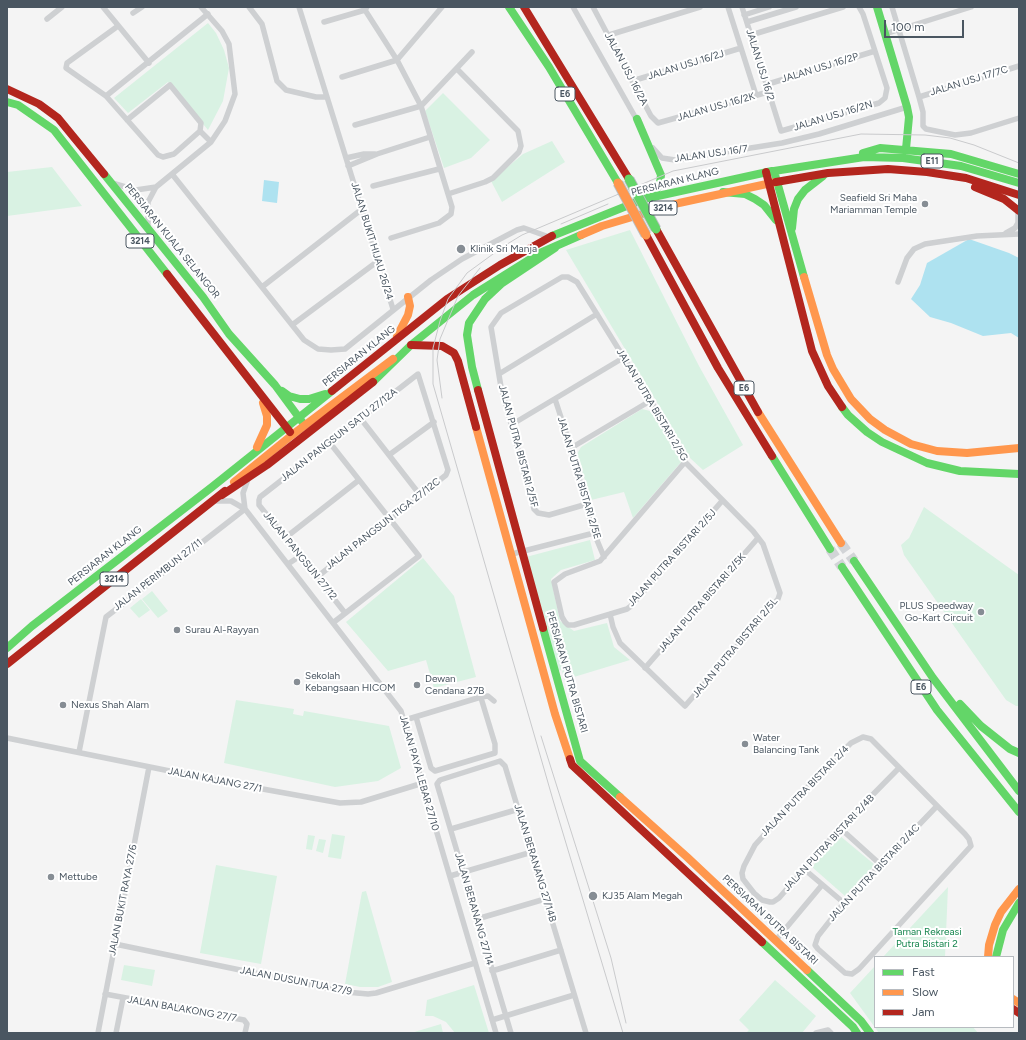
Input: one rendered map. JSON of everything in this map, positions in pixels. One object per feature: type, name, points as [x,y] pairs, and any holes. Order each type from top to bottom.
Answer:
[{"type":"main road","name":"E6","points":[[509,7],[549,67],[618,183],[718,368],[830,549]]},
{"type":"main road","name":"E6","points":[[524,7],[629,179],[717,341],[758,412],[841,542]]},
{"type":"main road","points":[[877,7],[907,107],[909,117],[906,149]]},
{"type":"main road","name":"PERSIARAN KUALA SELANGOR","points":[[7,89],[39,104],[58,118],[203,297],[229,334],[275,385],[302,422]]},
{"type":"main road","name":"3214","points":[[7,102],[18,105],[54,130],[260,396],[289,431]]},
{"type":"main road","points":[[636,120],[661,175],[660,183],[656,190],[644,198]]},
{"type":"main road","points":[[842,159],[880,148],[906,149],[966,158],[1019,174]]},
{"type":"main road","name":"E11","points":[[770,171],[842,159],[880,157],[928,160],[980,170],[1019,183]]},
{"type":"main road","name":"E11","points":[[772,182],[828,174],[884,169],[927,172],[966,178],[1019,195]]},
{"type":"main road","points":[[770,171],[781,233],[807,334],[817,365],[828,386],[848,415],[867,432],[882,442],[896,450],[927,463],[960,471],[1019,474]]},
{"type":"main road","name":"PERSIARAN KLANG","points":[[7,648],[32,626],[173,518],[254,452],[302,422],[337,389],[396,340],[447,300],[473,282],[549,238],[644,198],[770,171]]},
{"type":"main road","points":[[927,172],[997,195],[1018,210]]},
{"type":"main road","points":[[793,238],[792,220],[798,199],[813,182],[828,174]]},
{"type":"main road","points":[[772,182],[793,238],[832,369],[851,399],[870,419],[897,437],[911,444],[937,451],[967,453],[1019,448]]},
{"type":"main road","name":"PERSIARAN KLANG","points":[[218,498],[248,479],[362,392],[388,369],[407,348],[497,278],[524,262],[560,244],[602,226],[679,203],[772,182]]},
{"type":"main road","points":[[723,192],[740,193],[755,199],[772,213],[781,233]]},
{"type":"main road","name":"PERSIARAN PUTRA BISTARI","points":[[560,244],[544,257],[501,284],[485,299],[469,323],[467,335],[472,367],[521,551],[580,761],[687,857],[776,940],[861,1021],[870,1033]]},
{"type":"main road","points":[[396,340],[408,315],[410,306],[408,297]]},
{"type":"main road","points":[[302,422],[407,348],[442,346],[454,353],[458,361],[512,554],[555,714],[572,765],[853,1027],[857,1033]]},
{"type":"main road","points":[[275,385],[289,396],[300,399],[320,397],[337,389]]},
{"type":"main road","points":[[254,452],[267,425],[268,416],[260,396]]},
{"type":"main road","name":"PERSIARAN KLANG","points":[[7,664],[218,498],[289,431]]},
{"type":"main road","name":"E6","points":[[854,561],[933,678],[1019,791]]},
{"type":"main road","name":"E6","points":[[842,567],[937,710],[1019,812]]},
{"type":"main road","points":[[933,678],[947,688],[981,726],[1010,749],[1019,753]]},
{"type":"main road","points":[[988,956],[992,934],[998,919],[1019,889]]},
{"type":"main road","points":[[996,956],[1003,930],[1019,903]]},
{"type":"street","points":[[47,19],[62,7]]},
{"type":"street","points":[[104,7],[149,63]]},
{"type":"street","points":[[134,13],[142,7]]},
{"type":"street","points":[[148,228],[148,202],[156,188],[211,142],[225,121],[235,94],[229,44],[222,31],[201,7]]},
{"type":"street","points":[[249,7],[262,24],[277,81],[286,90],[316,97],[327,97]]},
{"type":"street","name":"JALAN BUKIT HIJAU 26/24","points":[[172,174],[304,340],[318,348],[331,350],[345,349],[393,309],[299,7]]},
{"type":"street","points":[[342,76],[397,60],[442,7]]},
{"type":"street","name":"JALAN USJ 16/7","points":[[574,7],[636,120],[656,153],[662,158],[675,160],[782,143],[819,134],[907,107]]},
{"type":"street","name":"JALAN USJ 16/2A","points":[[593,7],[652,116],[658,123],[665,122]]},
{"type":"street","points":[[608,35],[700,7]]},
{"type":"street","name":"JALAN USJ 16/2","points":[[728,7],[756,96]]},
{"type":"street","name":"JALAN USJ 16/2","points":[[742,7],[777,123]]},
{"type":"street","points":[[744,15],[769,7]]},
{"type":"street","points":[[747,22],[796,7]]},
{"type":"street","points":[[751,35],[843,7]]},
{"type":"street","points":[[859,7],[875,51]]},
{"type":"street","points":[[892,7],[919,96],[923,112],[923,126],[926,129],[955,135],[971,133],[1019,118]]},
{"type":"street","points":[[885,34],[971,7]]},
{"type":"street","points":[[324,22],[366,8],[397,60],[421,106],[439,169],[452,207],[451,214],[447,219],[439,223],[391,238]]},
{"type":"street","points":[[106,96],[149,63],[208,14]]},
{"type":"street","points":[[118,26],[65,66],[69,71],[106,96],[127,120],[158,154],[163,157],[174,154],[200,131],[201,123],[170,85],[127,120]]},
{"type":"street","name":"JALAN USJ 16/2J","points":[[632,81],[741,48]]},
{"type":"street","name":"JALAN USJ 16/2P","points":[[766,84],[875,51]]},
{"type":"street","name":"JALAN USJ 16/2N","points":[[777,123],[781,131],[790,130],[879,102],[885,98],[887,91],[875,51]]},
{"type":"street","points":[[355,125],[421,106],[472,52]]},
{"type":"street","name":"JALAN USJ 17/7C","points":[[919,96],[1019,66]]},
{"type":"street","points":[[448,194],[493,178],[519,152],[521,146],[518,132],[457,69]]},
{"type":"street","name":"JALAN USJ 16/2K","points":[[665,122],[768,92]]},
{"type":"street","points":[[200,131],[211,142]]},
{"type":"street","points":[[348,166],[377,154],[430,137]]},
{"type":"street","points":[[346,158],[364,154],[377,154]]},
{"type":"street","points":[[373,186],[439,169]]},
{"type":"street","points":[[110,182],[136,190],[156,188]]},
{"type":"street","points":[[262,287],[362,209]]},
{"type":"street","points":[[1004,234],[1015,228],[1018,223],[1018,210]]},
{"type":"street","points":[[393,309],[462,259],[517,230],[524,228],[549,238]]},
{"type":"street","points":[[898,282],[907,258],[914,249],[924,244],[977,236],[1019,234]]},
{"type":"street","points":[[292,325],[378,261]]},
{"type":"street","name":"JALAN PUTRA BISTARI 2/5G","points":[[499,374],[491,327],[493,322],[501,314],[562,277],[573,279],[598,314],[623,358],[670,432],[685,462],[763,544],[779,588]]},
{"type":"street","points":[[499,374],[598,314]]},
{"type":"street","points":[[511,425],[623,358]]},
{"type":"street","name":"JALAN PANGSUN SATU 27/12A","points":[[260,497],[418,374],[434,422]]},
{"type":"street","name":"JALAN PUTRA BISTARI 2/5F","points":[[499,374],[534,509],[538,513],[549,514],[588,504]]},
{"type":"street","name":"JALAN PUTRA BISTARI 2/5E","points":[[555,399],[588,504],[594,533],[604,557]]},
{"type":"street","points":[[571,448],[650,401]]},
{"type":"street","points":[[361,419],[420,494]]},
{"type":"street","points":[[389,455],[434,422]]},
{"type":"street","name":"JALAN PANGSUN TIGA 27/12C","points":[[317,577],[420,494],[446,475],[448,470],[434,422]]},
{"type":"street","points":[[330,443],[419,556],[334,622]]},
{"type":"street","points":[[604,557],[685,462]]},
{"type":"street","points":[[245,509],[243,493],[248,479]]},
{"type":"street","points":[[285,538],[359,480]]},
{"type":"street","name":"JALAN PANGSUN 27/12","points":[[260,497],[259,505],[345,613]]},
{"type":"street","name":"JALAN PAYA LEBAR 27/10","points":[[218,498],[232,501],[245,509],[334,622],[401,711],[405,720],[496,1033]]},
{"type":"street","name":"JALAN PUTRA BISTARI 2/5J","points":[[604,557],[595,564],[561,576],[554,582],[562,618],[568,625],[574,625],[631,606],[722,501]]},
{"type":"street","name":"JALAN PERIMBUN 27/11","points":[[79,752],[106,617],[245,509]]},
{"type":"street","points":[[512,554],[594,533]]},
{"type":"street","name":"JALAN PUTRA BISTARI 2/5K","points":[[645,668],[758,538]]},
{"type":"street","points":[[288,564],[300,556]]},
{"type":"street","name":"JALAN PUTRA BISTARI 2/5L","points":[[645,668],[686,706],[778,599],[780,593],[779,588]]},
{"type":"street","points":[[610,614],[613,627],[620,643],[645,668]]},
{"type":"street","points":[[416,717],[431,768],[435,771],[495,753],[495,744],[478,688]]},
{"type":"street","points":[[405,720],[481,697],[488,696],[494,701]]},
{"type":"street","name":"JALAN PUTRA BISTARI 2/4","points":[[754,893],[743,879],[742,872],[755,845],[799,796],[855,740],[863,737],[871,739],[899,768]]},
{"type":"street","name":"JALAN KAJANG 27/1","points":[[7,738],[149,767],[340,803],[360,802],[423,784]]},
{"type":"street","name":"JALAN BERANANG 27/14B","points":[[437,784],[440,780],[500,761],[505,766],[586,1033]]},
{"type":"street","name":"JALAN BUKIT RAYA 27/6","points":[[98,1033],[149,767]]},
{"type":"street","points":[[899,768],[937,806]]},
{"type":"street","name":"JALAN PUTRA BISTARI 2/4B","points":[[754,893],[762,900],[773,902],[779,898],[840,828],[899,768]]},
{"type":"street","name":"JALAN BERANANG 27/14","points":[[437,784],[511,1033]]},
{"type":"street","name":"JALAN PUTRA BISTARI 2/4C","points":[[937,806],[969,839],[971,846],[860,969],[848,974],[818,950],[816,941],[844,903],[880,865],[937,806]]},
{"type":"street","points":[[451,829],[519,809]]},
{"type":"street","points":[[840,828],[880,865]]},
{"type":"street","points":[[450,876],[532,852]]},
{"type":"street","points":[[804,869],[844,903]]},
{"type":"street","points":[[776,940],[822,885]]},
{"type":"street","points":[[477,920],[545,899]]},
{"type":"street","name":"JALAN DUSUN TUA 27/9","points":[[115,944],[346,992],[368,994],[376,993],[475,963]]},
{"type":"street","points":[[492,971],[561,950]]},
{"type":"street","name":"JALAN BALAKONG 27/7","points":[[105,994],[244,1020],[247,1024],[245,1033]]},
{"type":"street","points":[[492,1020],[574,995]]},
{"type":"street","points":[[116,1033],[123,998]]},
{"type":"street","points":[[816,1033],[828,1030],[831,1033]]},
{"type":"green space","points":[[208,23],[216,33],[224,50],[229,68],[223,101],[208,130],[168,82],[128,113],[114,98]]},
{"type":"green space","points":[[443,93],[490,140],[471,158],[444,168],[425,111]]},
{"type":"green space","points":[[552,141],[565,162],[502,202],[491,181],[523,154]]},
{"type":"green space","points":[[52,167],[82,206],[7,216],[7,172]]},
{"type":"green space","points":[[630,230],[699,366],[743,445],[703,470],[690,458],[566,250]]},
{"type":"green space","points":[[642,409],[650,411],[667,434],[682,461],[633,518],[624,492],[591,500],[577,454],[581,447]]},
{"type":"green space","name":"PLUS Speedway Go-Kart Circuit","points":[[924,507],[1019,575],[1019,706],[1016,706],[1006,700],[904,555],[901,545],[909,538]]},
{"type":"green space","points":[[590,540],[595,560],[561,570],[551,579],[560,621],[574,631],[607,623],[614,647],[630,660],[564,680],[562,670],[558,671],[526,557]]},
{"type":"green space","points":[[423,558],[454,596],[476,677],[434,688],[426,660],[388,671],[346,622]]},
{"type":"green space","points":[[152,591],[168,611],[158,618],[142,599]]},
{"type":"green space","points":[[141,599],[150,610],[139,618],[130,608]]},
{"type":"green space","points":[[236,700],[294,709],[293,714],[303,716],[304,711],[389,726],[401,768],[378,781],[335,787],[224,763]]},
{"type":"green space","points":[[332,834],[345,836],[341,859],[328,857]]},
{"type":"green space","points":[[308,835],[315,836],[312,850],[306,849]]},
{"type":"green space","points":[[839,835],[875,865],[845,896],[812,867]]},
{"type":"green space","points":[[319,839],[326,840],[323,853],[316,851]]},
{"type":"green space","points":[[216,865],[277,876],[261,964],[200,953]]},
{"type":"green space","name":"Taman Rekreasi Putra Bistari 2","points":[[948,887],[945,956],[884,956]]},
{"type":"green space","points":[[366,891],[392,982],[378,987],[360,987],[345,984],[362,892]]},
{"type":"green space","points":[[124,965],[155,970],[152,986],[121,980]]},
{"type":"green space","name":"Taman Rekreasi Putra Bistari 2","points":[[874,967],[874,1026],[850,993]]},
{"type":"green space","points":[[775,980],[816,1016],[802,1033],[746,1033],[749,1030],[739,1020]]},
{"type":"green space","points":[[474,985],[489,1033],[455,1033],[446,1022],[433,1016],[425,1016],[427,1000]]},
{"type":"green space","points":[[441,1024],[443,1033],[411,1033]]},
{"type":"green space","name":"Taman Rekreasi Putra Bistari 2","points":[[875,1028],[974,1028],[978,1033],[879,1033]]},
{"type":"water","points":[[264,180],[279,182],[277,203],[262,201]]},
{"type":"water","points":[[969,239],[1019,258],[1019,338],[1011,333],[983,336],[951,323],[930,317],[911,299],[920,285],[927,263]]},
{"type":"tunnel","points":[[841,543],[854,561]]},
{"type":"tunnel","points":[[830,549],[842,567]]},
{"type":"tram line","points":[[623,1033],[553,800],[433,384],[433,348],[440,321],[448,299],[467,273],[522,235],[673,171],[861,134],[925,135],[950,138],[974,145],[1019,163]]},
{"type":"tram line","points":[[561,224],[608,204]]},
{"type":"tram line","points":[[442,398],[437,360],[440,339],[458,296],[480,268]]},
{"type":"tram line","points":[[541,736],[611,958],[626,1023]]},
{"type":"traffic: fast","points":[[509,7],[549,67],[618,183]]},
{"type":"traffic: fast","points":[[877,7],[907,107],[909,117],[906,149]]},
{"type":"traffic: fast","points":[[7,102],[18,105],[54,130],[167,274]]},
{"type":"traffic: fast","points":[[637,119],[661,175],[660,183],[656,190],[647,197]]},
{"type":"traffic: fast","points":[[863,153],[880,148],[951,154],[1019,174]]},
{"type":"traffic: fast","points":[[804,277],[774,171],[864,157],[903,158],[961,166],[1019,183]]},
{"type":"traffic: fast","points":[[552,236],[644,199],[772,171]]},
{"type":"traffic: fast","points":[[104,174],[203,297],[229,334],[275,385],[303,423]]},
{"type":"traffic: fast","points":[[792,228],[794,209],[798,199],[805,190],[823,176]]},
{"type":"traffic: fast","points":[[629,179],[656,229]]},
{"type":"traffic: fast","points":[[723,192],[745,194],[755,199],[764,205],[776,220]]},
{"type":"traffic: fast","points":[[373,382],[411,345],[473,295],[540,253],[581,235]]},
{"type":"traffic: fast","points":[[478,390],[472,367],[467,335],[469,323],[485,299],[501,284],[555,248]]},
{"type":"traffic: fast","points":[[282,391],[289,396],[300,399],[309,399],[325,394]]},
{"type":"traffic: fast","points":[[7,648],[32,626],[212,487],[332,391]]},
{"type":"traffic: fast","points":[[842,407],[848,415],[867,432],[882,442],[927,463],[960,471],[1019,474]]},
{"type":"traffic: fast","points":[[772,456],[830,549]]},
{"type":"traffic: fast","points":[[854,561],[933,678],[1019,791]]},
{"type":"traffic: fast","points":[[842,567],[937,710],[1019,812]]},
{"type":"traffic: fast","points":[[543,628],[580,761],[620,797]]},
{"type":"traffic: fast","points":[[960,704],[981,726],[1010,749],[1019,753]]},
{"type":"traffic: fast","points":[[996,956],[1003,930],[1019,903]]},
{"type":"traffic: fast","points":[[762,942],[853,1027],[857,1033]]},
{"type":"traffic: fast","points":[[807,970],[861,1021],[870,1033]]},
{"type":"traffic: slow","points":[[581,235],[602,226],[679,203],[776,182]]},
{"type":"traffic: slow","points":[[618,183],[646,235]]},
{"type":"traffic: slow","points":[[804,277],[827,355],[833,369],[851,399],[870,419],[885,430],[911,444],[937,451],[967,453],[1019,448]]},
{"type":"traffic: slow","points":[[397,336],[408,315],[410,306],[408,297]]},
{"type":"traffic: slow","points":[[234,482],[292,435],[393,359]]},
{"type":"traffic: slow","points":[[257,447],[267,425],[267,416],[263,403]]},
{"type":"traffic: slow","points":[[758,412],[841,543]]},
{"type":"traffic: slow","points":[[476,427],[555,714],[570,759]]},
{"type":"traffic: slow","points":[[620,797],[687,857],[807,970]]},
{"type":"traffic: slow","points":[[988,956],[989,945],[995,925],[1001,912],[1019,889]]},
{"type":"traffic: slow","points":[[1014,1000],[1019,1003]]},
{"type":"traffic: jam","points":[[524,7],[629,179]]},
{"type":"traffic: jam","points":[[7,89],[39,104],[58,118],[104,174]]},
{"type":"traffic: jam","points":[[776,182],[828,173],[888,169],[927,172],[966,178],[1019,195]]},
{"type":"traffic: jam","points":[[766,172],[812,351],[828,386],[842,407]]},
{"type":"traffic: jam","points":[[975,187],[1004,199],[1019,211]]},
{"type":"traffic: jam","points":[[656,229],[758,412]]},
{"type":"traffic: jam","points":[[646,235],[718,368],[772,456]]},
{"type":"traffic: jam","points":[[332,391],[447,299],[500,265],[552,236]]},
{"type":"traffic: jam","points":[[167,274],[290,432]]},
{"type":"traffic: jam","points":[[411,345],[442,346],[454,353],[458,361],[476,427]]},
{"type":"traffic: jam","points":[[222,495],[267,465],[373,382]]},
{"type":"traffic: jam","points":[[478,390],[543,628]]},
{"type":"traffic: jam","points":[[7,664],[225,491]]},
{"type":"traffic: jam","points":[[570,759],[572,765],[762,942]]},
{"type":"traffic: jam","points":[[1014,1010],[1019,1013]]},
{"type":"place","name":"Seafield Sri Maha Mariamman Temple","points":[[925,204]]},
{"type":"place","name":"Klinik Sri Manja","points":[[461,249]]},
{"type":"place","name":"PLUS Speedway Go-Kart Circuit","points":[[981,612]]},
{"type":"place","name":"Surau Al-Rayyan","points":[[177,630]]},
{"type":"place","name":"Sekolah Kebangsaan HICOM","points":[[297,682]]},
{"type":"place","name":"Dewan Cendana 27B","points":[[417,685]]},
{"type":"place","name":"Nexus Shah Alam","points":[[63,705]]},
{"type":"place","name":"Water Balancing Tank","points":[[745,744]]},
{"type":"place","name":"Mettube","points":[[51,877]]},
{"type":"place","name":"KJ35 Alam Megah","points":[[593,896]]}]
